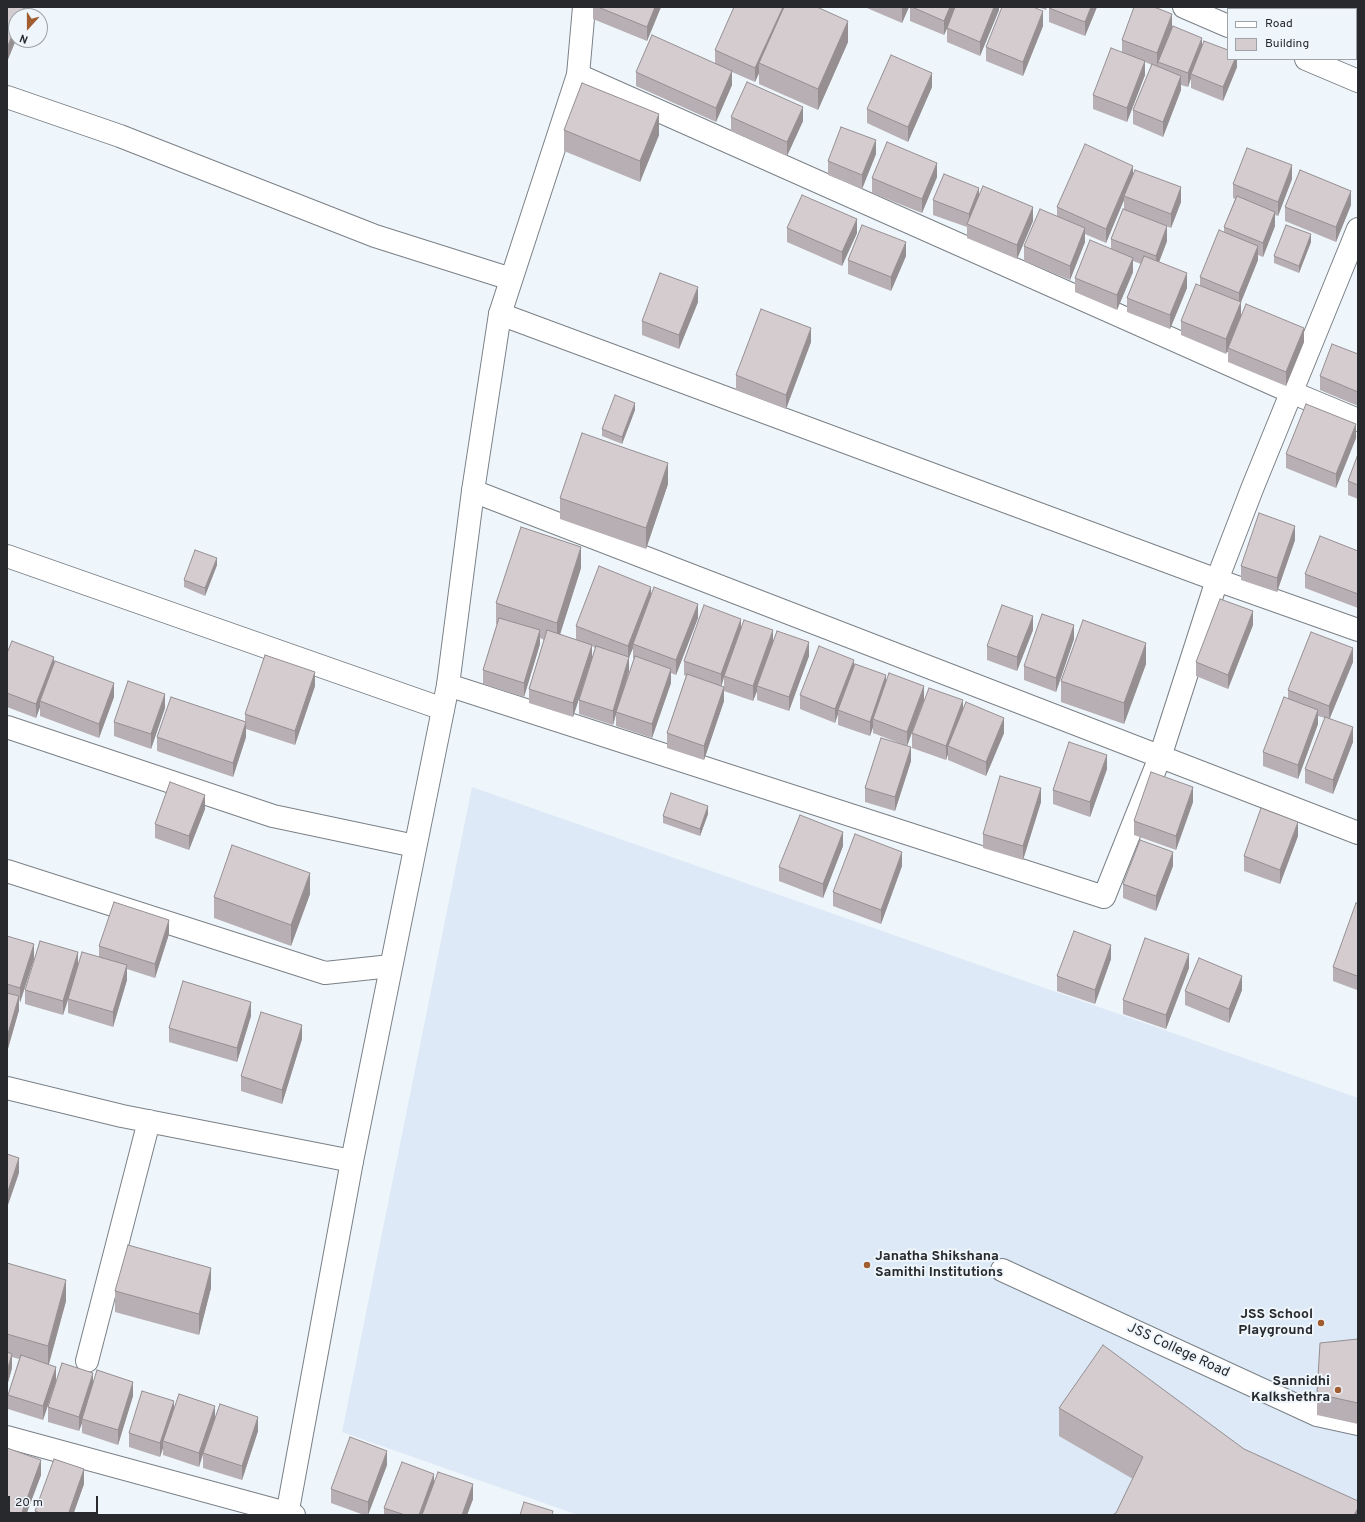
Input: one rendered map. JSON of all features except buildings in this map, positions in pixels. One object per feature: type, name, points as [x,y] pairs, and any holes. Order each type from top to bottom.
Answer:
[{"type":"street","points":[[7,1438],[289,1514],[352,1161],[448,685],[473,491],[500,314],[578,75],[584,7]]},
{"type":"street","points":[[1184,7],[1227,26]]},
{"type":"street","points":[[1308,60],[1358,81]]},
{"type":"street","points":[[578,75],[1291,392],[1358,420]]},
{"type":"street","points":[[7,97],[120,136],[375,236],[511,279]]},
{"type":"street","points":[[448,685],[1104,897],[1160,757],[1217,580],[1291,392],[1358,229]]},
{"type":"street","points":[[500,314],[1217,580],[1358,630]]},
{"type":"street","points":[[473,491],[1358,833]]},
{"type":"street","points":[[7,556],[443,709]]},
{"type":"street","points":[[7,727],[273,816],[415,846]]},
{"type":"street","points":[[7,871],[325,973],[391,966]]},
{"type":"street","points":[[7,1088],[149,1121],[352,1161]]},
{"type":"street","points":[[87,1361],[149,1121]]},
{"type":"street","name":"JSS College Road","points":[[1002,1270],[1317,1415],[1358,1424]]},
{"type":"shaded area","name":"Janatha Shikshana Samithi Institutions","points":[[472,787],[1358,1098],[1358,1515],[578,1515],[342,1432]]},
{"type":"place","name":"Janatha Shikshana Samithi Institutions","points":[[867,1265]]},
{"type":"place","name":"JSS School Playground","points":[[1321,1323]]},
{"type":"place","name":"Sannidhi Kalkshethra","points":[[1338,1390]]}]
